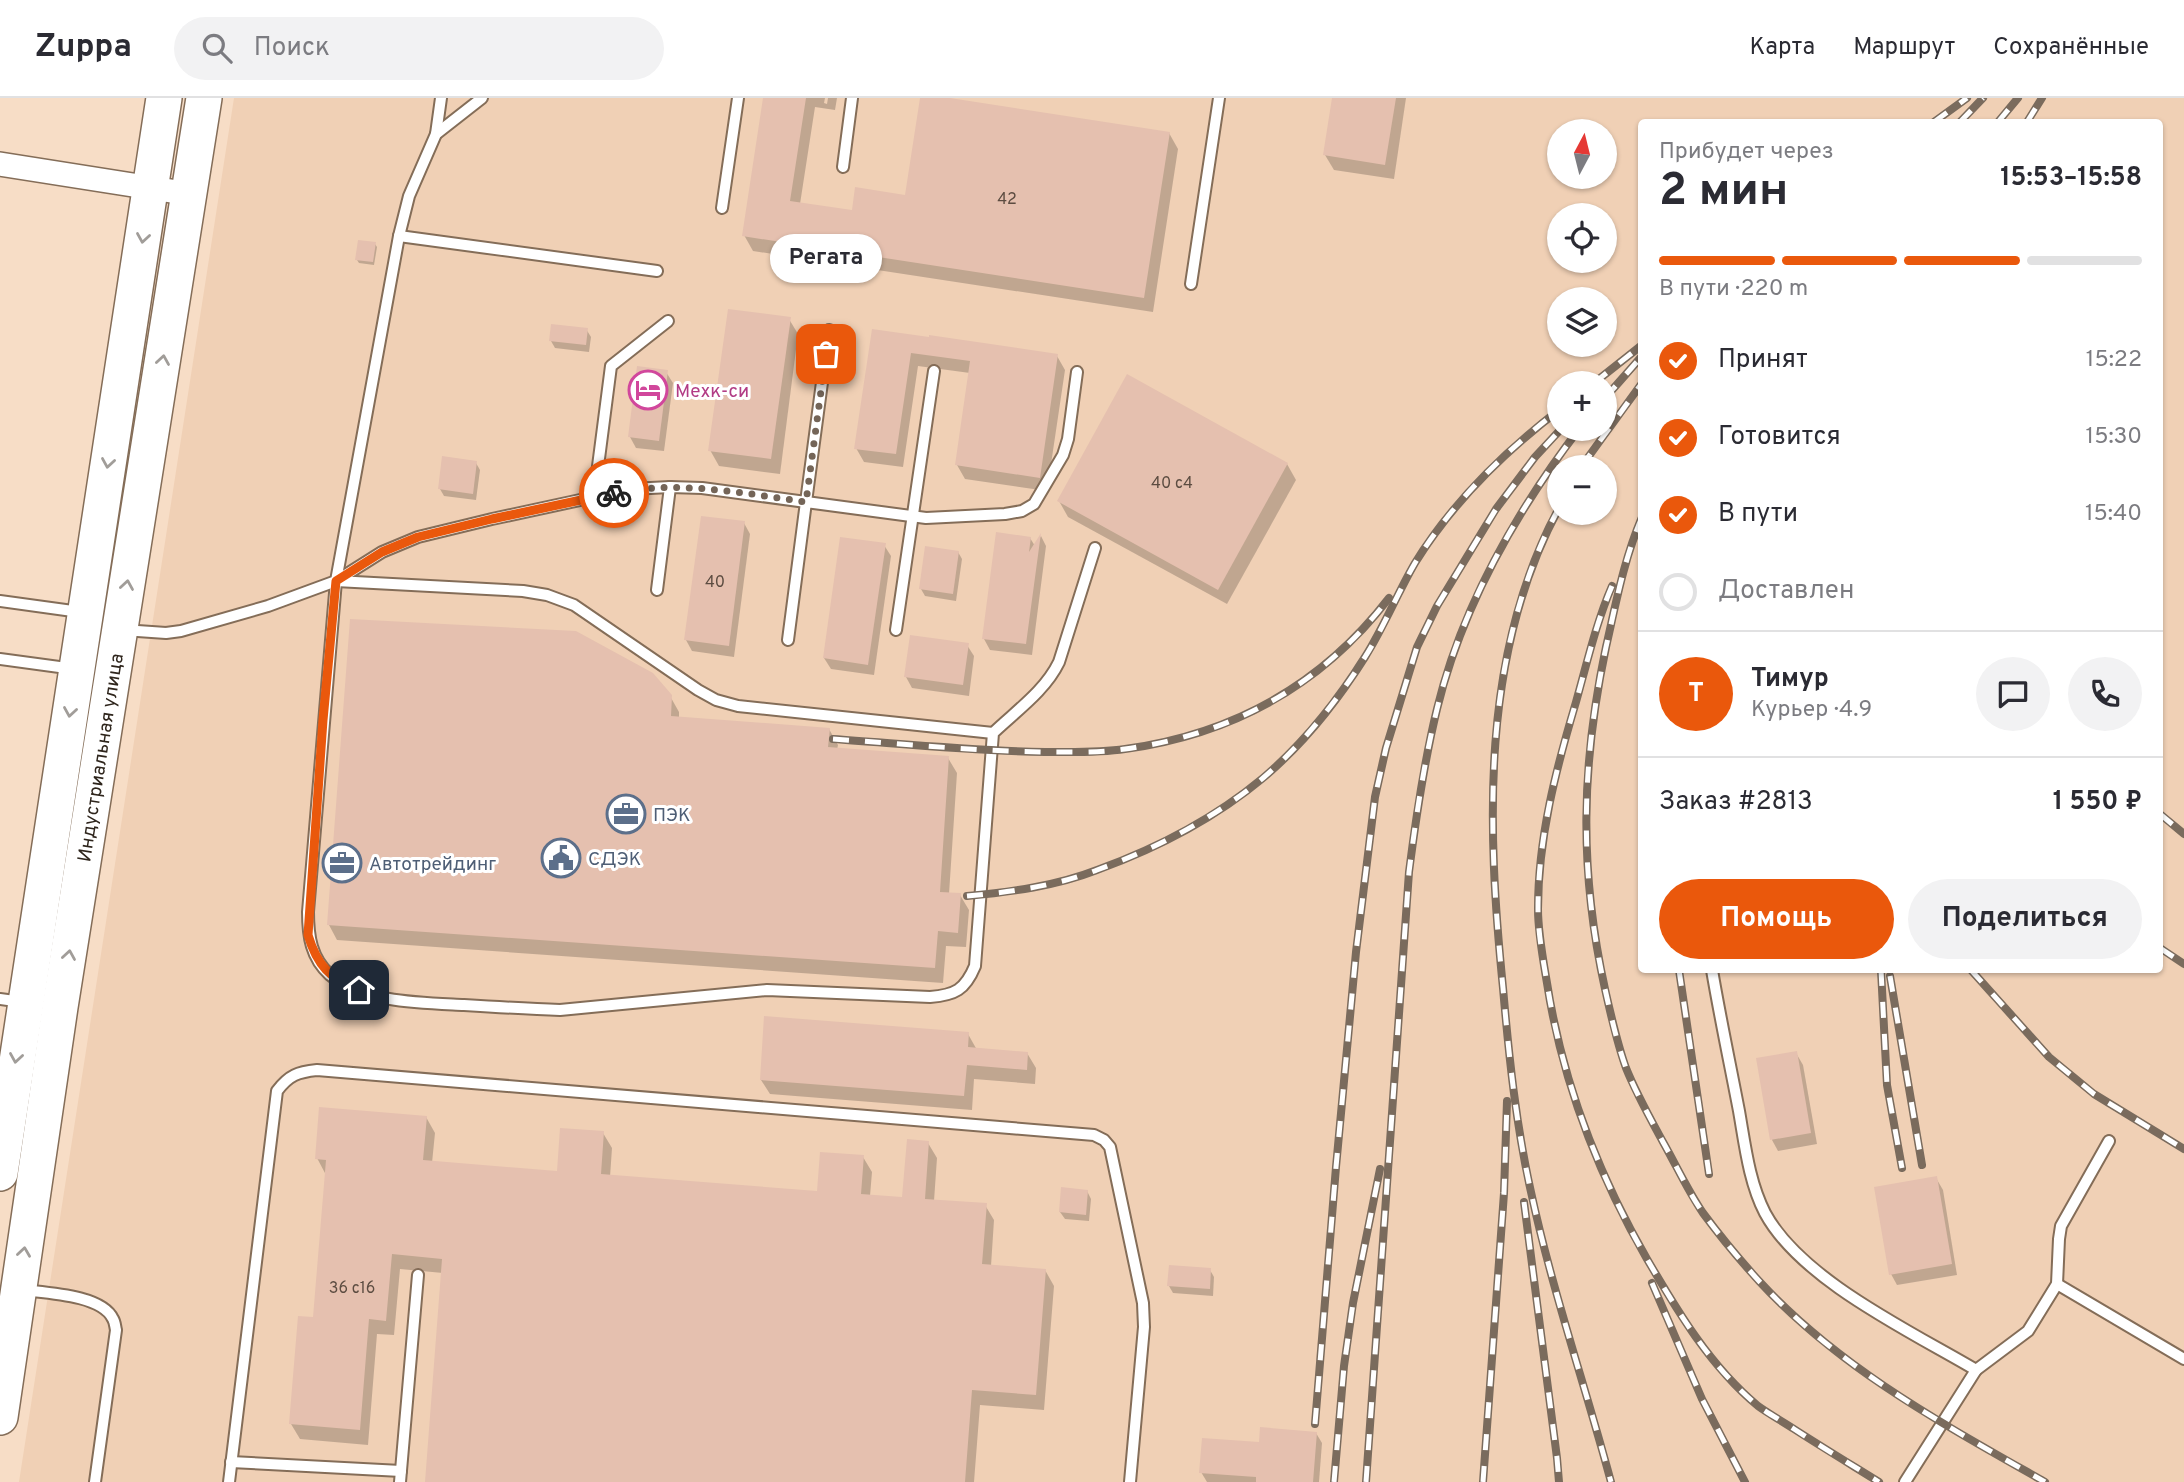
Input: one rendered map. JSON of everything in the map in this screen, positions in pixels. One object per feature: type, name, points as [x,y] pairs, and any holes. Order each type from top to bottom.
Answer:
[{"type":"main road","name":"Индустриальная улица","points":[[0,1417],[19,1289],[34,1004],[76,669],[164,98]]},
{"type":"main road","name":"Индустриальная улица","points":[[0,1173],[34,1004],[120,629],[204,98]]},
{"type":"street","points":[[0,164],[190,194]]},
{"type":"lane","points":[[441,98],[436,134],[409,196],[399,236],[336,581],[308,935],[314,954],[329,974],[346,985],[373,995],[405,1001],[560,1010],[767,990],[930,997],[958,990],[969,979],[975,966],[993,733],[1053,674],[1095,548]]},
{"type":"lane","points":[[436,134],[482,98]]},
{"type":"lane","points":[[722,208],[738,98]]},
{"type":"lane","points":[[842,167],[852,98]]},
{"type":"lane","points":[[1191,284],[1219,98]]},
{"type":"lane","points":[[399,236],[657,271]]},
{"type":"lane","points":[[594,497],[611,366],[668,321]]},
{"type":"lane","points":[[788,640],[829,330]]},
{"type":"lane","points":[[896,630],[934,370]]},
{"type":"lane","points":[[120,629],[166,633],[181,631],[268,606],[336,581],[382,552],[418,537],[631,489],[670,486],[702,488],[926,518],[1021,511],[1034,504],[1063,454],[1068,439],[1077,372]]},
{"type":"lane","points":[[657,590],[670,486]]},
{"type":"lane","points":[[336,581],[523,591],[547,595],[574,605],[716,700],[738,706],[993,733]]},
{"type":"lane","points":[[0,601],[85,613]]},
{"type":"lane","points":[[0,659],[76,669]]},
{"type":"lane","points":[[1713,973],[1751,1175],[1765,1213],[1785,1242],[1820,1275],[1976,1370]]},
{"type":"lane","points":[[229,1482],[277,1091],[296,1072],[317,1070],[1094,1135],[1104,1139],[1110,1147],[1143,1303],[1144,1327],[1130,1482]]},
{"type":"lane","points":[[1905,1482],[1976,1370],[2028,1331],[2057,1284],[2062,1226],[2109,1141]]},
{"type":"lane","points":[[231,1462],[400,1476],[418,1275]]},
{"type":"lane","points":[[2057,1284],[2184,1359]]},
{"type":"lane","points":[[19,1289],[89,1300],[103,1307],[113,1318],[116,1330],[95,1482]]},
{"type":"shaded area","points":[[234,98],[2184,98],[2184,1482],[19,1482]]},
{"type":"building","points":[[763,98],[806,98],[790,201],[852,210],[855,187],[905,195],[920,98],[950,98],[1170,132],[1144,298],[742,236]]},
{"type":"building","points":[[1332,98],[1396,98],[1385,165],[1323,155]]},
{"type":"building","points":[[358,240],[376,242],[373,262],[355,260]]},
{"type":"building","points":[[728,309],[791,317],[771,459],[708,451]]},
{"type":"building","points":[[551,324],[588,328],[586,345],[549,341]]},
{"type":"building","points":[[872,329],[1058,354],[1040,478],[955,465],[970,361],[911,353],[896,454],[854,449]]},
{"type":"building","points":[[637,366],[668,370],[659,441],[628,437]]},
{"type":"building","points":[[1127,374],[1288,463],[1218,590],[1057,501]]},
{"type":"building","points":[[442,456],[477,461],[473,494],[438,489]]},
{"type":"building","points":[[701,516],[745,521],[729,646],[684,640]]},
{"type":"building","points":[[996,532],[1031,537],[1029,552],[1041,533],[1026,644],[982,639]]},
{"type":"building","points":[[840,537],[886,543],[868,665],[823,658]]},
{"type":"building","points":[[925,546],[959,551],[953,594],[919,589]]},
{"type":"building","points":[[350,619],[576,631],[653,673],[672,695],[671,716],[830,728],[828,747],[949,756],[940,892],[961,893],[958,933],[938,931],[935,968],[327,925]]},
{"type":"building","points":[[910,635],[969,643],[963,685],[904,677]]},
{"type":"building","points":[[764,1016],[969,1032],[968,1047],[1028,1052],[1027,1070],[967,1065],[964,1096],[760,1080]]},
{"type":"building","points":[[1797,1051],[1811,1133],[1770,1140],[1756,1058]]},
{"type":"building","points":[[319,1107],[427,1116],[423,1160],[557,1171],[560,1128],[604,1131],[601,1174],[817,1191],[820,1152],[864,1155],[861,1194],[902,1197],[907,1139],[929,1141],[925,1199],[987,1203],[982,1264],[1046,1269],[1036,1395],[972,1390],[965,1482],[425,1482],[442,1259],[392,1254],[386,1321],[369,1319],[360,1430],[289,1424],[298,1316],[313,1317],[326,1160],[315,1159]]},
{"type":"building","points":[[1937,1176],[1952,1264],[1889,1275],[1874,1187]]},
{"type":"building","points":[[1061,1187],[1088,1190],[1086,1215],[1059,1212]]},
{"type":"building","points":[[1169,1265],[1211,1268],[1210,1289],[1167,1286]]},
{"type":"building","points":[[1260,1427],[1317,1432],[1313,1482],[1256,1482],[1256,1477],[1199,1473],[1202,1438],[1259,1442]]},
{"type":"railway","points":[[1938,119],[1967,98]]},
{"type":"railway","points":[[1963,119],[1983,98]]},
{"type":"railway","points":[[2000,119],[2018,98]]},
{"type":"railway","points":[[2029,119],[2042,98]]},
{"type":"railway","points":[[1609,371],[1638,348]]},
{"type":"railway","points":[[1617,384],[1638,361]]},
{"type":"railway","points":[[1590,455],[1638,389]]},
{"type":"railway","points":[[967,896],[1049,884],[1119,862],[1205,819],[1263,778],[1305,737],[1343,689],[1372,646],[1415,563],[1445,520],[1499,461],[1547,420]]},
{"type":"railway","points":[[1315,1424],[1356,952],[1375,797],[1386,748],[1417,647],[1437,606],[1496,509],[1550,441]]},
{"type":"railway","points":[[1366,1482],[1409,872],[1428,749],[1448,671],[1476,597],[1513,527],[1570,441]]},
{"type":"railway","points":[[1551,525],[1533,564],[1515,622],[1502,682],[1495,743],[1494,866],[1508,1040],[1526,1167],[1539,1229],[1611,1482]]},
{"type":"railway","points":[[1638,528],[1621,581],[1598,691],[1586,818],[1587,860],[1597,945],[1612,1019],[1634,1087],[1703,1213],[1752,1273],[1790,1312],[1858,1368],[1931,1416],[2045,1482]]},
{"type":"railway","points":[[1612,586],[1592,643],[1555,778],[1541,856],[1538,918],[1542,955],[1572,1091],[1598,1160],[1629,1227],[1671,1299],[1710,1356],[1758,1406],[1879,1482]]},
{"type":"railway","points":[[833,739],[1045,752],[1105,751],[1165,742],[1239,718],[1305,680],[1363,629],[1389,598]]},
{"type":"railway","points":[[2163,816],[2184,834]]},
{"type":"railway","points":[[2163,950],[2184,964]]},
{"type":"railway","points":[[1679,973],[1709,1174]]},
{"type":"railway","points":[[1881,973],[1887,1085],[1902,1168]]},
{"type":"railway","points":[[1974,973],[2049,1057],[2094,1094],[2184,1149]]},
{"type":"railway","points":[[1890,976],[1922,1165]]},
{"type":"railway","points":[[1483,1482],[1504,1193],[1507,1101]]},
{"type":"railway","points":[[1334,1482],[1344,1366],[1353,1303],[1380,1169]]},
{"type":"railway","points":[[1524,1202],[1559,1482]]},
{"type":"railway","points":[[1652,1283],[1702,1399],[1745,1482]]},
{"type":"way so far","points":[[614,493],[670,486],[806,502],[826,354]]},
{"type":"place","name":"Регата","points":[[826,354]]},
{"type":"place","name":"Мехк-си","points":[[648,390]]},
{"type":"place","name":"ПЭК","points":[[626,814]]},
{"type":"place","name":"СДЭК","points":[[561,858]]},
{"type":"place","name":"Автотрейдинг","points":[[342,863]]},
{"type":"route","points":[[359,990],[329,974],[314,954],[308,935],[336,581],[382,552],[418,537],[614,493]]}]
